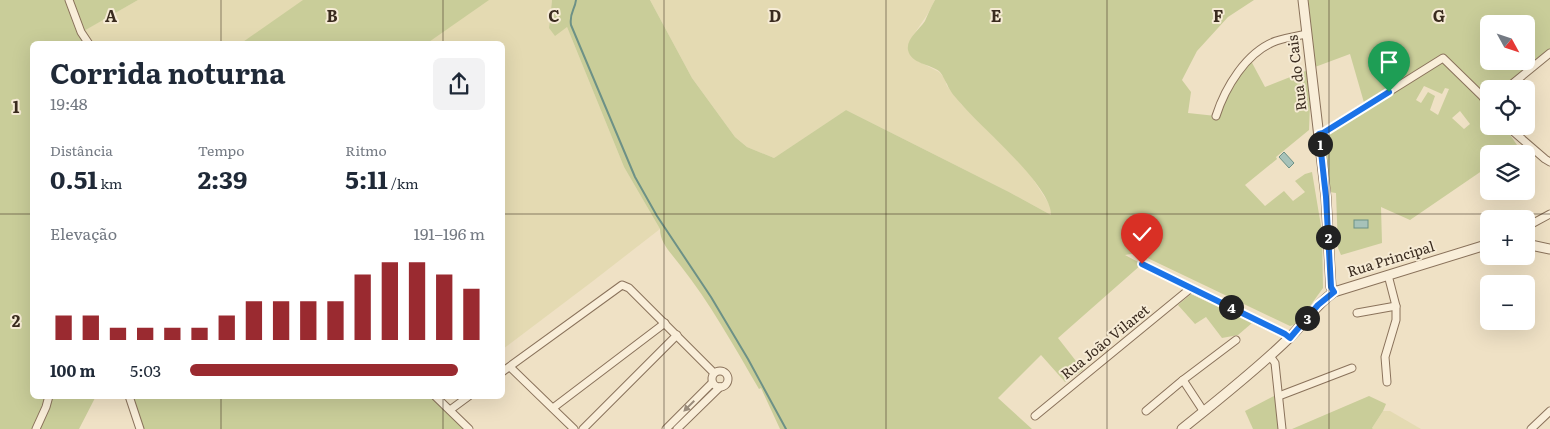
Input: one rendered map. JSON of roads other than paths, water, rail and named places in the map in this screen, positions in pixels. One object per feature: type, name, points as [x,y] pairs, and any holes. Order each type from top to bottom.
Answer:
[{"type":"street","points":[[69,0],[81,32],[87,41]]},
{"type":"street","name":"Rua do Cais","points":[[1303,0],[1326,197],[1331,287],[1334,292]]},
{"type":"street","points":[[1216,116],[1226,90],[1250,59],[1275,41],[1307,34]]},
{"type":"street","points":[[1517,80],[1550,53]]},
{"type":"street","points":[[1319,134],[1443,58],[1480,94]]},
{"type":"street","points":[[1517,135],[1550,162]]},
{"type":"street","points":[[1535,222],[1550,214]]},
{"type":"street","points":[[1535,246],[1550,249]]},
{"type":"street","name":"Rua Principal","points":[[1182,429],[1290,338],[1318,305],[1334,292],[1480,247]]},
{"type":"street","points":[[1142,264],[1290,338]]},
{"type":"street","points":[[1387,382],[1385,357],[1396,320],[1396,306],[1388,275]]},
{"type":"street","points":[[505,370],[622,285],[629,288],[714,373]]},
{"type":"street","name":"Rua João Vilaret","points":[[1035,416],[1191,288]]},
{"type":"street","points":[[1357,313],[1396,306]]},
{"type":"street","points":[[552,408],[665,323]]},
{"type":"street","points":[[583,429],[677,335]]},
{"type":"street","points":[[1146,411],[1236,340]]},
{"type":"street","points":[[1270,356],[1275,363],[1282,429]]},
{"type":"street","points":[[510,367],[574,429]]},
{"type":"street","points":[[1279,396],[1352,368]]},
{"type":"street","points":[[677,429],[720,387],[726,384],[728,376],[722,371],[714,373]]},
{"type":"street","points":[[666,429],[712,383],[714,373]]},
{"type":"street","points":[[1183,380],[1204,412]]},
{"type":"street","points":[[712,383],[720,387]]},
{"type":"street","points":[[36,429],[48,399]]},
{"type":"street","points":[[129,399],[140,429]]},
{"type":"street","points":[[438,399],[469,429]]},
{"type":"street","points":[[450,410],[465,399]]},
{"type":"street","points":[[1531,429],[1550,411]]},
{"type":"water","points":[[1284,152],[1294,163],[1289,168],[1279,157]]},
{"type":"water","points":[[1354,220],[1368,220],[1368,228],[1354,228]]},
{"type":"waterway","points":[[576,0],[571,17],[571,25],[635,177],[657,216],[711,297],[748,359],[786,429]]}]
